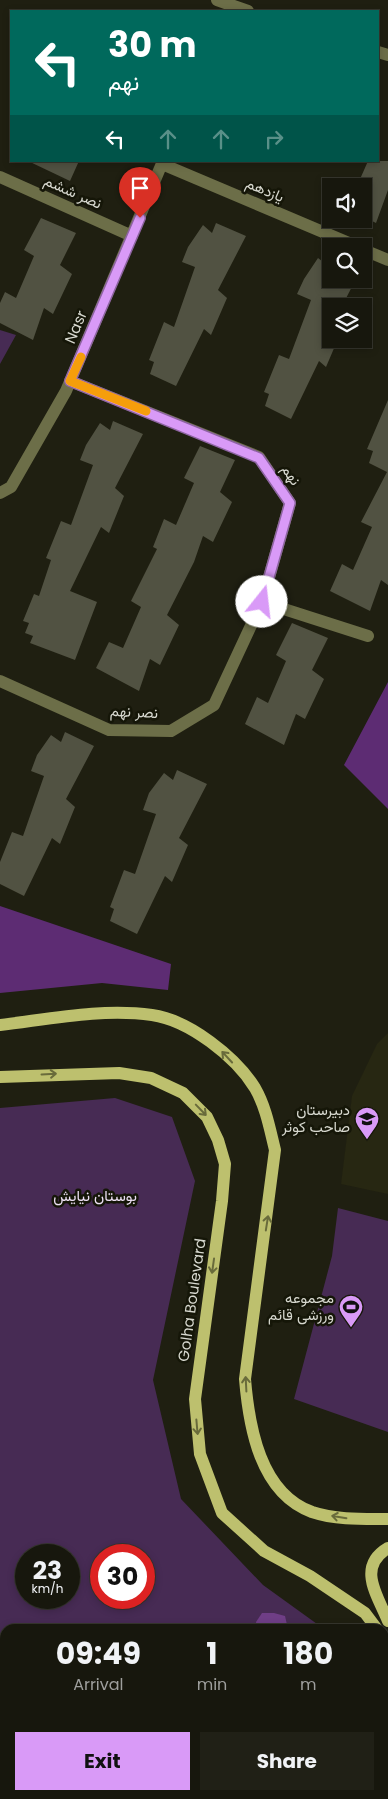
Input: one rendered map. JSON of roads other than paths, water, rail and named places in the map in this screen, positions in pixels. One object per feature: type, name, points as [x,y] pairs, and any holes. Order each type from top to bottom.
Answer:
[{"type":"main road","points":[[0,1025],[93,1014],[154,1015],[196,1032],[211,1041],[255,1088],[266,1114],[275,1150],[245,1380],[248,1410],[254,1439],[272,1478],[287,1496],[311,1512],[344,1518],[388,1519]]},
{"type":"main road","name":"Golha Boulevard","points":[[0,1077],[119,1073],[151,1078],[183,1093],[207,1117],[218,1140],[224,1164],[222,1201],[195,1399],[200,1454],[222,1513],[264,1551],[310,1576],[365,1613],[373,1624]]},
{"type":"main road","points":[[387,1548],[374,1560],[370,1576],[388,1621]]},
{"type":"street","points":[[217,4],[244,10]]},
{"type":"street","name":"Nasr","points":[[0,494],[11,487],[70,381],[162,162]]},
{"type":"street","name":"یازدهم","points":[[162,162],[338,238]]},
{"type":"street","name":"نصر ششم","points":[[0,177],[132,236]]},
{"type":"street","points":[[372,253],[388,260]]},
{"type":"street","name":"نهم","points":[[70,381],[259,458],[290,503],[262,602]]},
{"type":"street","points":[[262,602],[368,636]]},
{"type":"street","name":"نصر نهم","points":[[0,681],[109,730],[171,731],[214,705],[262,602]]},
{"type":"place","name":"دبيرستان صاحب كوثر","points":[[367,1140]]},
{"type":"place","name":"مجموعه ورزشی قائم","points":[[351,1328]]},
{"type":"park label","name":"بوستان نیایش","points":[[95,1196]]}]
